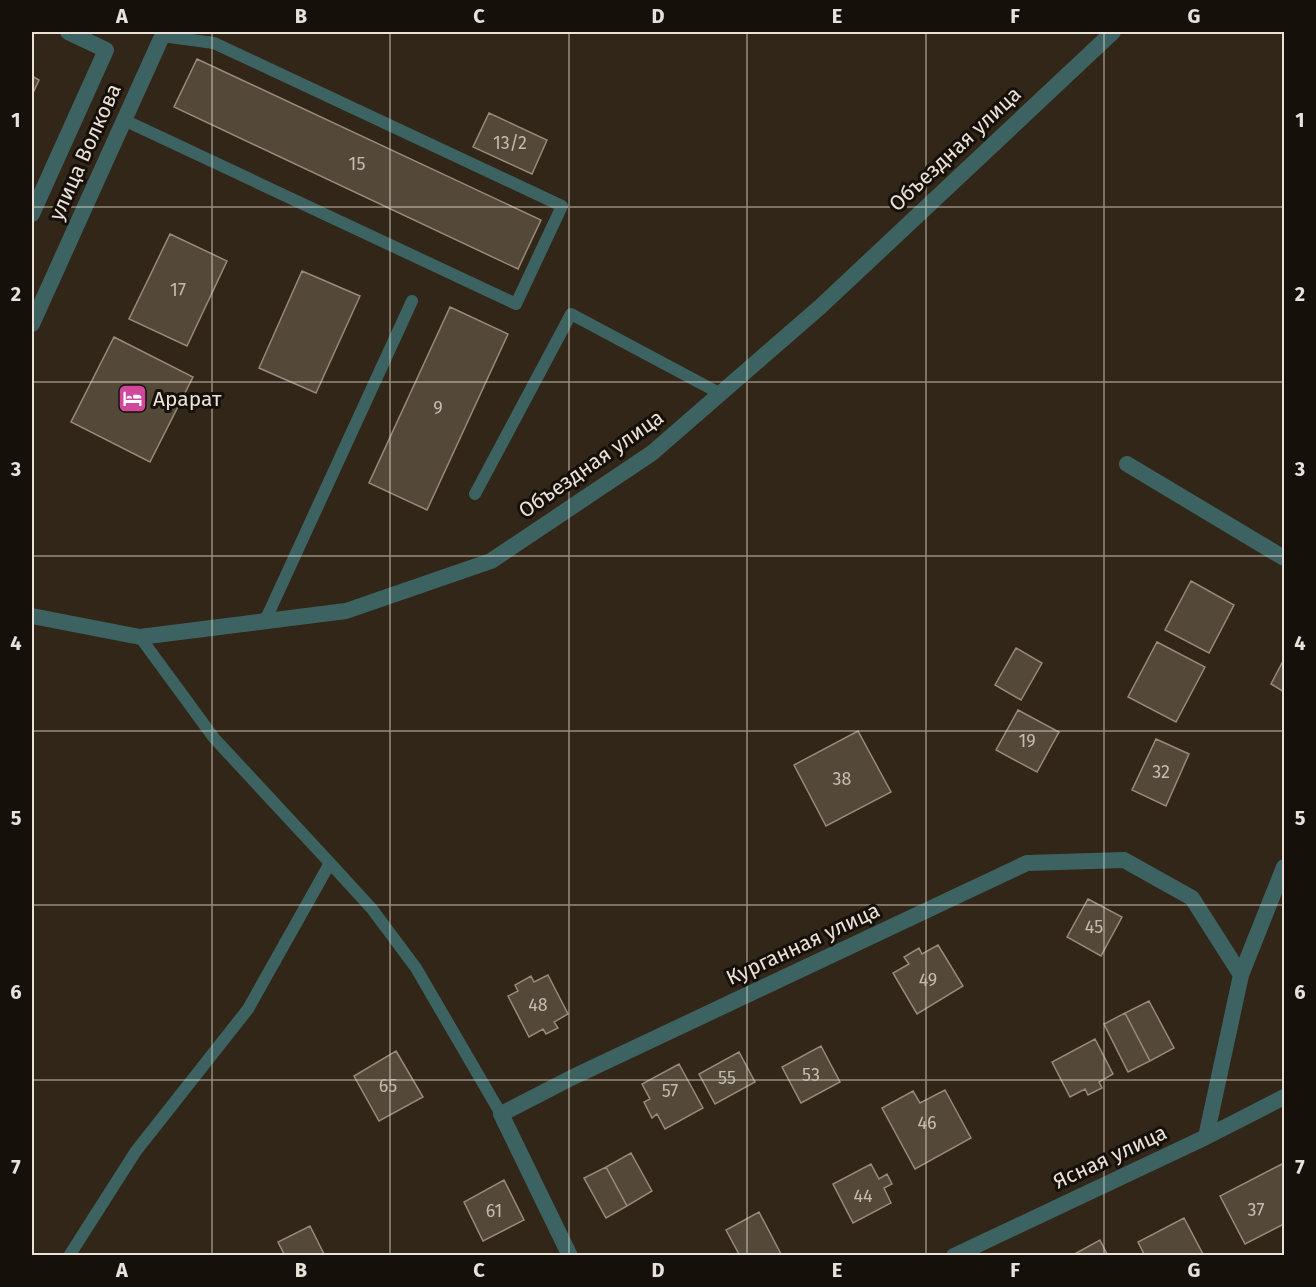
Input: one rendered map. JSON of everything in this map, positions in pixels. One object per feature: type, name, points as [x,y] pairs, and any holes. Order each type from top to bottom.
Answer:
[{"type":"street","points":[[32,214],[106,50],[68,32]]},
{"type":"street","name":"Объездная улица","points":[[32,616],[140,637],[346,611],[491,561],[652,453],[820,307],[1113,32]]},
{"type":"street","name":"улица Волкова","points":[[32,324],[163,34]]},
{"type":"street","points":[[1127,464],[1284,558]]},
{"type":"street","name":"Курганная улица","points":[[501,1114],[583,1072],[1027,863],[1124,860],[1192,898],[1240,975]]},
{"type":"street","points":[[1206,1137],[1240,975],[1284,867]]},
{"type":"street","name":"Ясная улица","points":[[954,1256],[1206,1137],[1284,1097]]},
{"type":"street","points":[[501,1114],[570,1256]]},
{"type":"lane","points":[[124,120],[516,304],[562,206],[214,43],[163,34]]},
{"type":"lane","points":[[265,621],[412,301]]},
{"type":"lane","points":[[475,494],[571,314],[721,394]]},
{"type":"lane","points":[[140,637],[214,738],[372,909],[416,968],[501,1114]]},
{"type":"lane","points":[[69,1256],[136,1150],[248,1008],[330,863]]},
{"type":"building","points":[[197,59],[541,220],[518,269],[174,107]]},
{"type":"building","points":[[32,76],[39,80],[32,95]]},
{"type":"building","points":[[489,113],[547,140],[532,174],[473,147]]},
{"type":"building","points":[[170,234],[227,261],[187,346],[129,319]]},
{"type":"building","points":[[302,271],[360,296],[316,393],[259,368]]},
{"type":"building","points":[[450,307],[508,334],[427,510],[369,483]]},
{"type":"building","name":"Арарат","points":[[114,337],[193,377],[150,462],[71,422]]},
{"type":"building","points":[[1191,581],[1234,605],[1209,653],[1165,630]]},
{"type":"building","points":[[1157,642],[1205,667],[1176,722],[1128,697]]},
{"type":"building","points":[[1016,648],[1042,663],[1021,700],[995,685]]},
{"type":"building","points":[[1284,659],[1284,692],[1271,684]]},
{"type":"building","points":[[1018,710],[1059,732],[1037,772],[996,750]]},
{"type":"building","points":[[858,731],[891,792],[826,826],[794,765]]},
{"type":"building","points":[[1156,739],[1189,754],[1166,806],[1132,790]]},
{"type":"building","points":[[1088,899],[1122,917],[1101,956],[1067,937]]},
{"type":"building","points":[[938,945],[963,986],[917,1014],[893,973],[909,964],[904,957],[919,948],[922,954]]},
{"type":"building","points":[[548,975],[568,1014],[554,1022],[558,1028],[546,1034],[543,1029],[529,1037],[508,996],[518,991],[515,985],[531,976],[534,982]]},
{"type":"building","points":[[1149,1001],[1174,1048],[1150,1061],[1125,1013]]},
{"type":"building","points":[[1125,1013],[1150,1061],[1128,1072],[1104,1024]]},
{"type":"building","points":[[1095,1039],[1113,1074],[1099,1082],[1102,1088],[1088,1095],[1085,1089],[1070,1097],[1052,1062]]},
{"type":"building","points":[[821,1046],[840,1082],[801,1103],[782,1067]]},
{"type":"building","points":[[396,1051],[423,1097],[379,1121],[354,1076]]},
{"type":"building","points":[[739,1052],[755,1082],[715,1104],[699,1074]]},
{"type":"building","points":[[679,1064],[703,1108],[665,1129],[657,1114],[652,1118],[644,1102],[650,1099],[642,1084]]},
{"type":"building","points":[[945,1090],[971,1138],[915,1169],[882,1108],[913,1091],[920,1103]]},
{"type":"building","points":[[631,1153],[652,1191],[627,1206],[606,1167]]},
{"type":"building","points":[[1284,1163],[1284,1224],[1245,1244],[1220,1196]]},
{"type":"building","points":[[871,1164],[879,1179],[887,1174],[892,1184],[884,1188],[891,1203],[853,1223],[833,1184]]},
{"type":"building","points":[[606,1167],[627,1206],[606,1218],[584,1178]]},
{"type":"building","points":[[504,1180],[524,1220],[483,1241],[464,1202]]},
{"type":"building","points":[[759,1212],[781,1254],[740,1256],[726,1230]]},
{"type":"building","points":[[1184,1218],[1204,1256],[1145,1256],[1138,1242]]},
{"type":"building","points":[[310,1226],[325,1256],[285,1256],[278,1242]]},
{"type":"building","points":[[1100,1240],[1108,1256],[1071,1256]]},
{"type":"place","name":"Арарат","points":[[132,399]]}]
